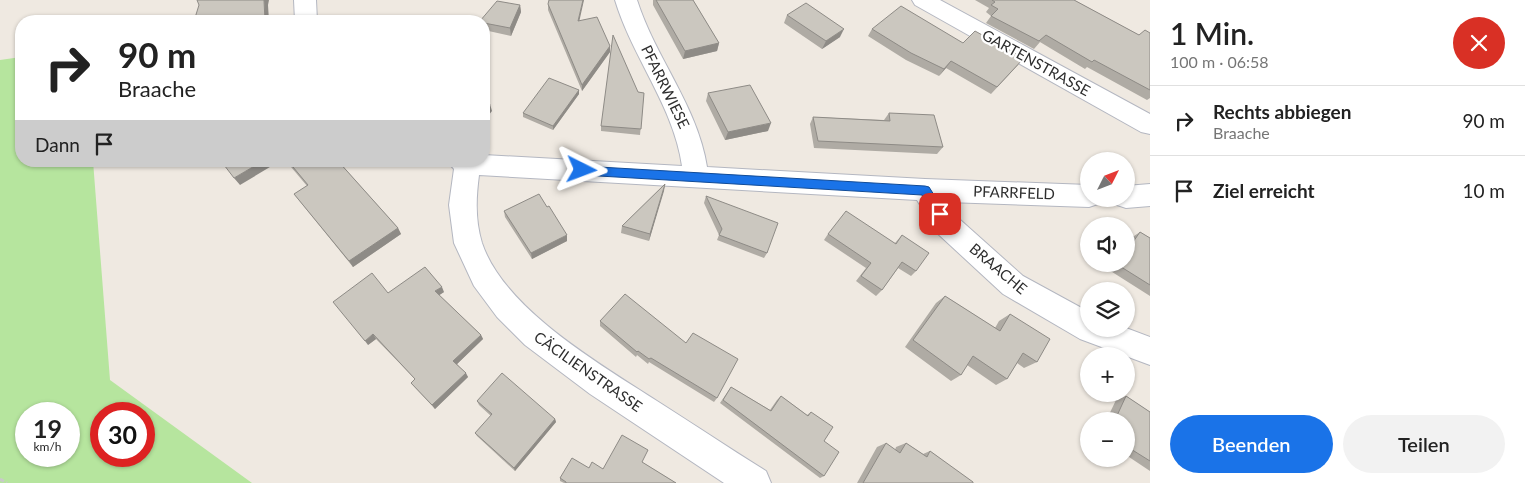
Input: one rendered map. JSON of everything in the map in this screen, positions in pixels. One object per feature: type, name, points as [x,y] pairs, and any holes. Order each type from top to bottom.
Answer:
[{"type":"street","points":[[305,0],[306,15]]},
{"type":"street","name":"PFARRWIESE","points":[[626,0],[632,19],[684,126],[692,148],[696,177]]},
{"type":"street","name":"GARTENSTRASSE","points":[[923,0],[1150,126]]},
{"type":"street","name":"PFARRFELD","points":[[490,164],[925,190],[1080,196]]},
{"type":"street","name":"CÄCILIENSTRASSE","points":[[464,167],[462,213],[467,239],[478,267],[498,295],[527,329],[578,368],[754,483]]},
{"type":"street","name":"BRAACHE","points":[[925,190],[947,225],[1013,286],[1080,323]]},
{"type":"street","points":[[1135,196],[1150,194]]},
{"type":"street","name":"BRAACHE","points":[[1113,337],[1150,351]]},
{"type":"path","points":[[0,478],[7,483]]},
{"type":"green space","points":[[15,58],[15,167],[93,167],[110,380],[140,402],[90,402],[90,467],[155,467],[155,413],[252,483],[0,483],[0,60]]},
{"type":"building","points":[[197,0],[264,0],[265,15],[196,15],[199,5]]},
{"type":"building","points":[[549,0],[583,0],[578,21],[597,17],[610,46],[582,85],[548,4]]},
{"type":"building","points":[[656,0],[693,0],[719,43],[685,51]]},
{"type":"building","points":[[992,0],[1074,0],[1139,35],[1145,30],[1150,33],[1150,90],[1094,60],[1092,62],[1046,35],[1039,41],[991,16],[998,9],[991,5],[995,2]]},
{"type":"building","points":[[497,1],[520,5],[510,28],[490,24],[490,15],[485,15]]},
{"type":"building","points":[[806,3],[844,29],[826,41],[787,15]]},
{"type":"building","points":[[901,6],[963,43],[975,31],[1024,58],[997,87],[951,61],[944,69],[911,53],[872,29]]},
{"type":"building","points":[[613,35],[638,92],[644,93],[641,129],[601,126]]},
{"type":"building","points":[[549,78],[579,90],[553,126],[523,113]]},
{"type":"building","points":[[750,85],[771,123],[728,132],[708,93]]},
{"type":"building","points":[[889,113],[934,115],[943,147],[818,141],[813,117],[890,121]]},
{"type":"building","points":[[226,167],[253,167],[234,178]]},
{"type":"building","points":[[293,167],[343,167],[398,228],[349,261],[294,194],[308,185]]},
{"type":"building","points":[[665,184],[650,234],[622,226]]},
{"type":"building","points":[[539,194],[567,235],[531,253],[504,211]]},
{"type":"building","points":[[706,196],[778,223],[767,253],[719,235],[722,229]]},
{"type":"building","points":[[846,211],[896,244],[902,235],[929,253],[916,271],[902,262],[882,290],[861,276],[871,263],[828,234]]},
{"type":"building","points":[[1140,232],[1150,238],[1150,285],[1129,272],[1135,272],[1135,239]]},
{"type":"building","points":[[425,267],[442,287],[435,291],[481,335],[453,361],[466,373],[432,405],[411,383],[415,379],[373,334],[365,341],[333,302],[372,273],[388,293]]},
{"type":"building","points":[[625,294],[686,343],[693,333],[738,359],[717,398],[651,358],[649,359],[637,352],[600,321]]},
{"type":"building","points":[[945,296],[1000,331],[1010,314],[1050,339],[1037,362],[1023,353],[1007,379],[973,356],[961,375],[913,340]]},
{"type":"building","points":[[502,373],[555,419],[514,468],[475,433],[492,414],[477,401]]},
{"type":"building","points":[[731,387],[771,411],[781,396],[808,416],[811,412],[833,427],[824,441],[839,452],[824,476],[723,400]]},
{"type":"building","points":[[1123,402],[1135,402],[1150,412],[1150,461],[1135,452],[1135,412],[1119,412]]},
{"type":"building","points":[[622,435],[648,450],[642,462],[676,483],[566,483],[560,478],[572,458],[589,468],[592,462],[603,469]]},
{"type":"building","points":[[886,443],[900,453],[906,443],[927,457],[930,451],[973,483],[863,483]]},
{"type":"route","points":[[582,170],[925,190],[940,214]]}]
